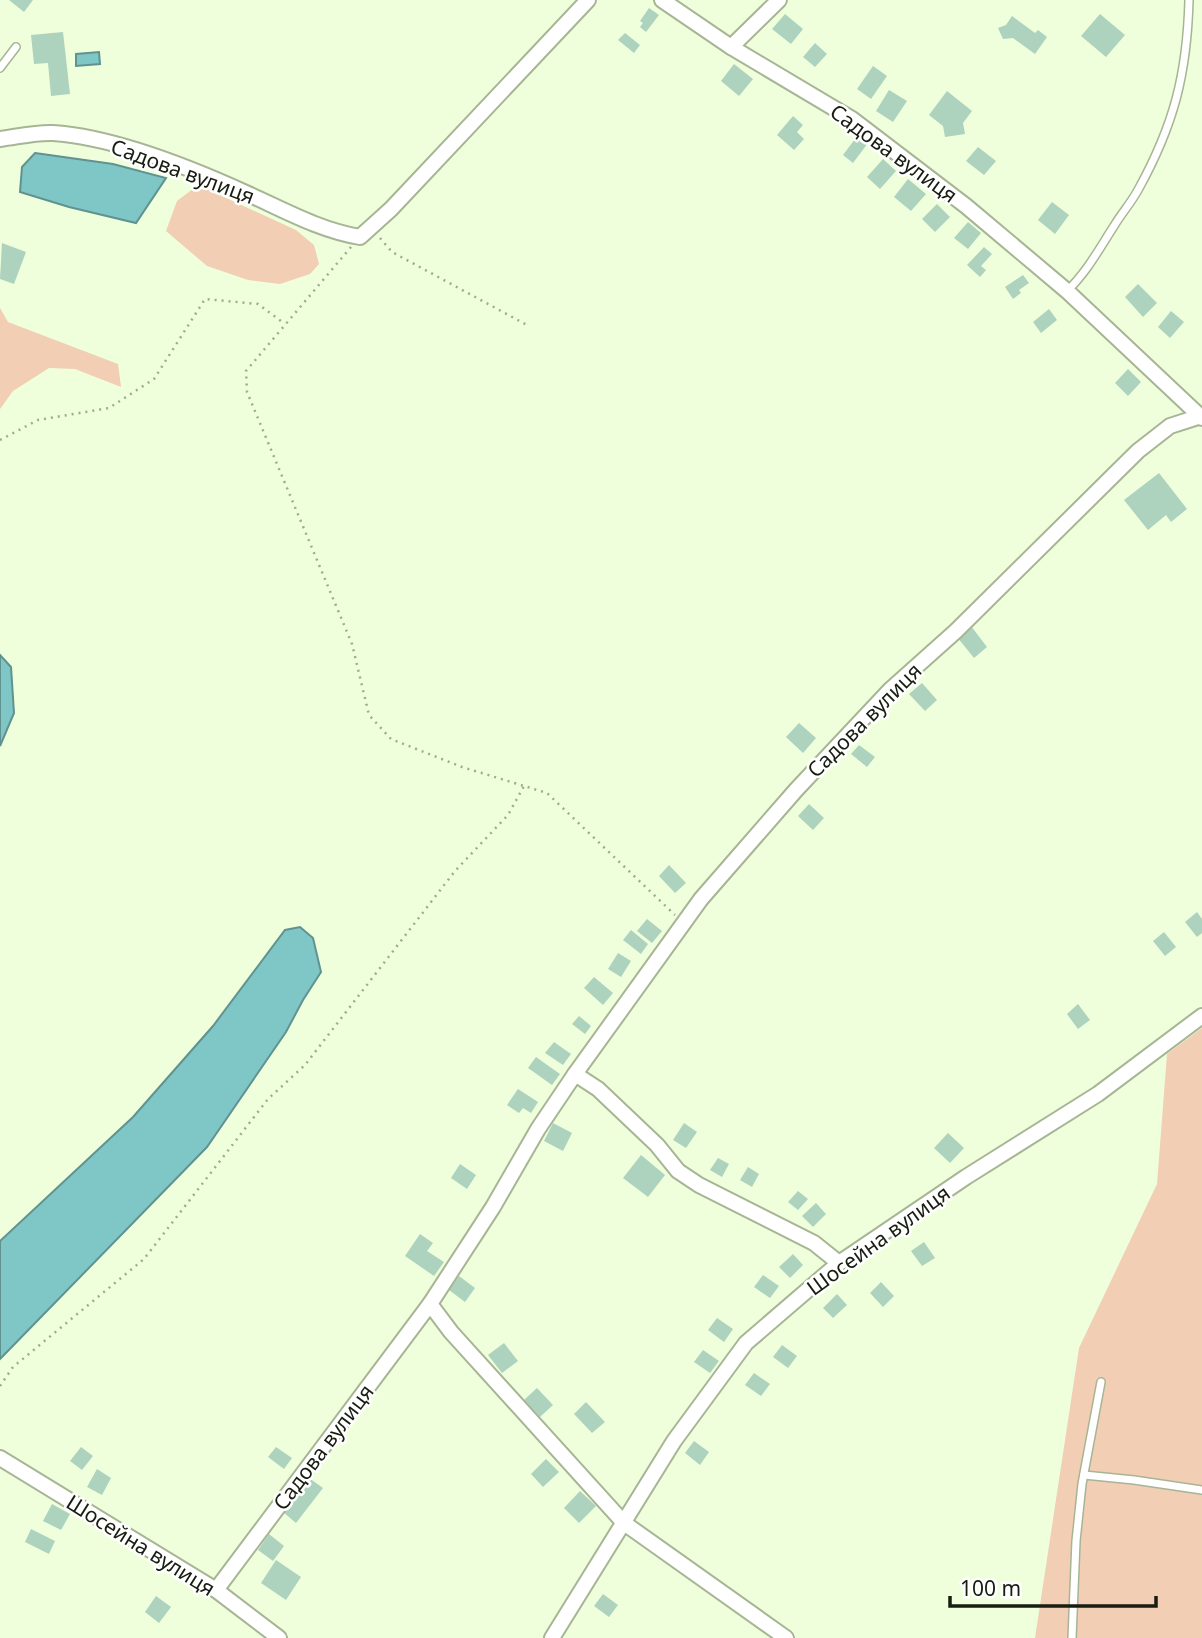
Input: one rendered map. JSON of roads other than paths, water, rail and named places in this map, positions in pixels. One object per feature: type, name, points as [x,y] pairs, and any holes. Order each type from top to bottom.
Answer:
[{"type":"street","name":"Садова вулиця","points":[[0,139],[50,132],[89,137],[191,171],[332,232],[366,233],[588,0]]},
{"type":"street","name":"Садова вулиця","points":[[662,0],[731,47],[852,119],[966,206],[1067,291],[1201,417]]},
{"type":"street","points":[[731,47],[779,0]]},
{"type":"street","name":"Садова вулиця","points":[[216,1590],[430,1304],[575,1074],[701,899],[796,790],[890,690],[966,621],[1138,451],[1170,426],[1201,417]]},
{"type":"street","name":"Шосейна вулиця","points":[[552,1638],[674,1441],[746,1343],[839,1263],[965,1177],[1098,1094],[1202,1016]]},
{"type":"street","points":[[575,1074],[598,1089],[657,1145],[678,1171],[699,1185],[814,1243],[839,1263]]},
{"type":"street","points":[[430,1304],[451,1332],[624,1523],[786,1638]]},
{"type":"street","name":"Шосейна вулиця","points":[[0,1458],[216,1590],[279,1638]]},
{"type":"lane","points":[[1067,291],[1082,277],[1137,192],[1164,136],[1181,87],[1188,38],[1189,0]]},
{"type":"lane","points":[[0,68],[16,47]]},
{"type":"lane","points":[[1072,1638],[1076,1541],[1084,1475],[1101,1382]]},
{"type":"lane","points":[[1084,1475],[1134,1479],[1202,1490]]},
{"type":"water","points":[[99,52],[100,64],[76,66],[76,54]]},
{"type":"water","points":[[35,153],[113,164],[166,178],[136,223],[20,192],[22,167]]},
{"type":"water","points":[[0,655],[11,667],[14,713],[0,746]]},
{"type":"water","points":[[300,927],[313,938],[321,972],[286,1032],[207,1147],[0,1359],[0,1241],[133,1117],[213,1026],[285,930]]}]
